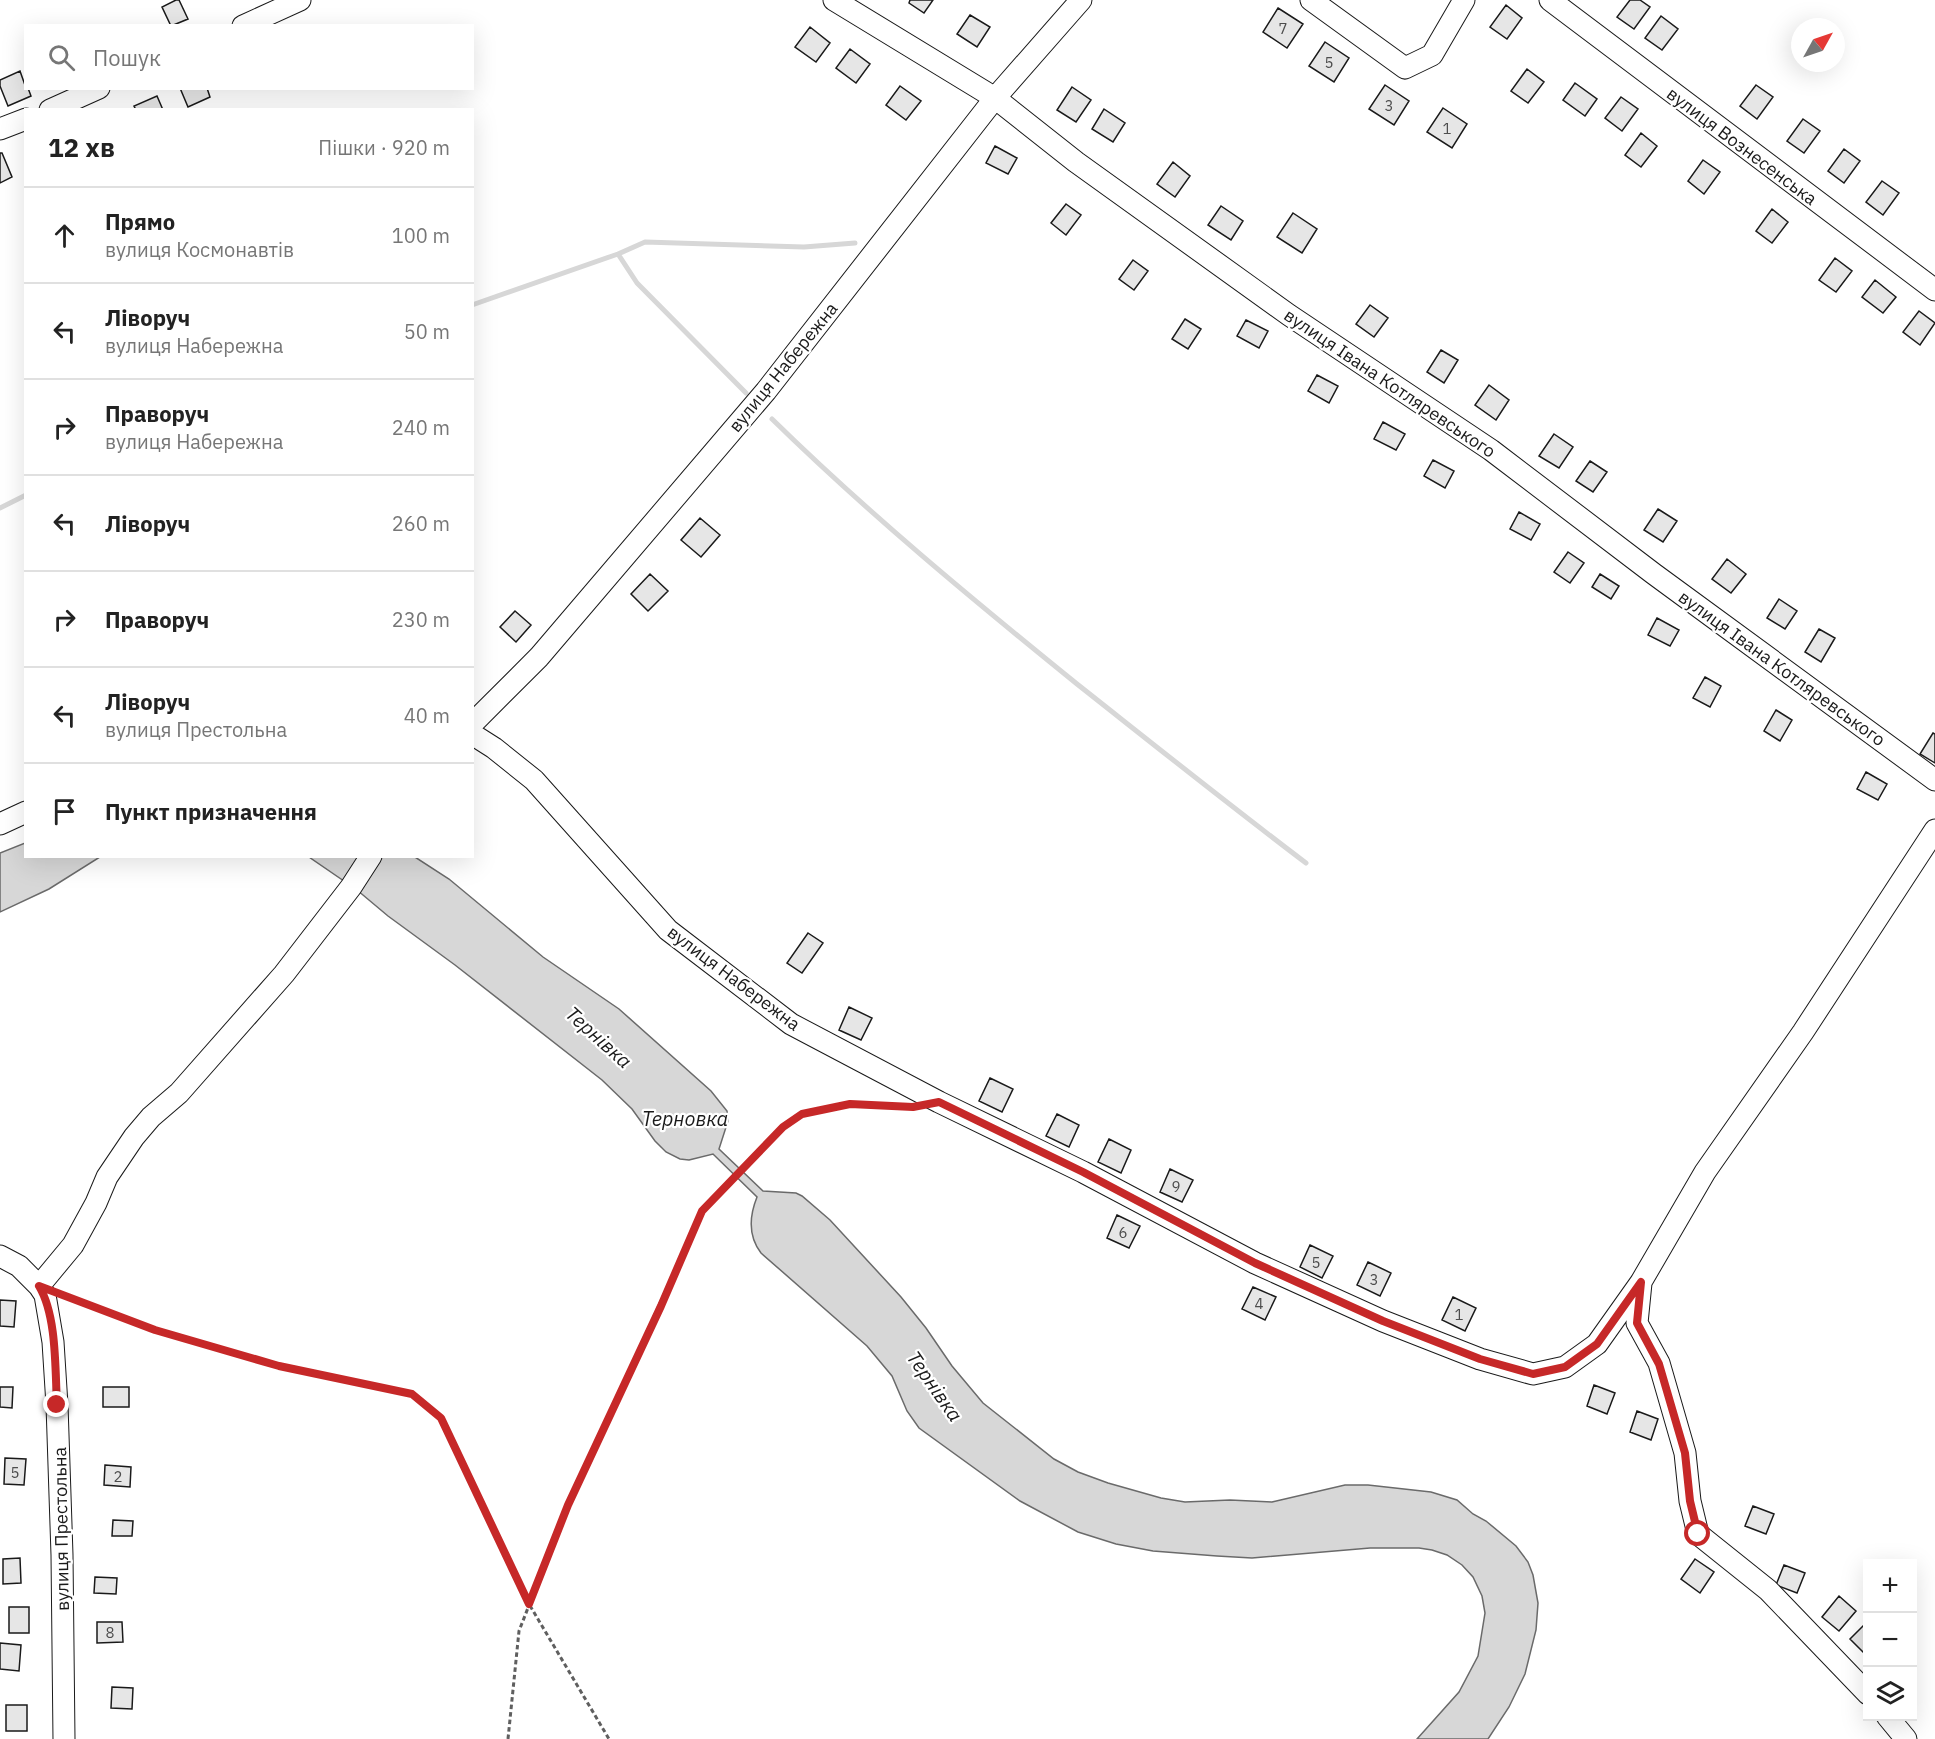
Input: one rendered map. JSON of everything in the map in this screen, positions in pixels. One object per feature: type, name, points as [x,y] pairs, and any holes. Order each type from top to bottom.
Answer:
[{"type":"street","points":[[247,24],[300,0]]},
{"type":"street","name":"вулиця Івана Котляревського","points":[[834,0],[995,98],[1076,162],[1289,315],[1491,450],[1654,574],[1935,780]]},
{"type":"street","name":"вулиця Набережна","points":[[474,722],[539,657],[766,391],[995,98],[1081,0]]},
{"type":"street","points":[[1311,0],[1405,68],[1432,54],[1464,0]]},
{"type":"street","name":"вулиця Вознесенська","points":[[1550,0],[1935,290]]},
{"type":"street","points":[[54,108],[95,90]]},
{"type":"street","points":[[0,129],[24,120]]},
{"type":"street","name":"вулиця Набережна","points":[[474,735],[534,780],[668,930],[791,1024],[939,1102],[1083,1172],[1255,1263],[1383,1321],[1480,1359],[1533,1374],[1565,1367],[1597,1344],[1641,1282],[1705,1172],[1803,1032],[1935,830]]},
{"type":"street","points":[[0,824],[24,813]]},
{"type":"street","points":[[0,1256],[19,1266],[39,1286],[73,1245],[107,1177],[134,1137],[179,1093],[290,967],[351,887],[369,858]]},
{"type":"street","points":[[1641,1282],[1637,1323],[1659,1364],[1685,1453],[1690,1501],[1698,1534],[1768,1590],[1863,1689]]},
{"type":"street","name":"вулиця Престольна","points":[[39,1286],[45,1295],[53,1342],[57,1405],[62,1555],[64,1739]]},
{"type":"street","points":[[1891,1721],[1906,1739]]},
{"type":"path","points":[[508,1739],[519,1630],[568,1505],[642,1348],[702,1211],[783,1127],[802,1114],[850,1104],[913,1107],[939,1102]]},
{"type":"path","points":[[39,1286],[144,1326],[279,1366],[412,1394],[441,1418],[529,1604],[609,1739]]},
{"type":"water","points":[[24,843],[24,858],[98,858],[49,889],[0,912],[0,853]]},
{"type":"water","name":"Терновка","points":[[310,858],[417,858],[449,879],[543,957],[619,1009],[711,1091],[727,1111],[728,1121],[719,1149],[763,1191],[796,1193],[830,1220],[901,1297],[952,1366],[983,1403],[1054,1459],[1078,1472],[1108,1483],[1161,1498],[1185,1502],[1230,1500],[1272,1502],[1345,1485],[1368,1485],[1431,1492],[1457,1500],[1473,1514],[1486,1521],[1516,1546],[1528,1562],[1538,1603],[1536,1630],[1525,1674],[1509,1707],[1488,1739],[1417,1739],[1459,1692],[1478,1656],[1485,1613],[1482,1596],[1473,1577],[1462,1565],[1447,1555],[1419,1548],[1370,1548],[1252,1558],[1153,1551],[1116,1544],[1078,1532],[1020,1501],[919,1428],[907,1411],[892,1376],[867,1346],[761,1253],[754,1240],[751,1226],[752,1212],[757,1197],[713,1154],[689,1160],[680,1159],[666,1152],[655,1141],[632,1109],[602,1080],[357,890]]},
{"type":"building","points":[[179,0],[188,19],[170,24],[162,7]]},
{"type":"building","points":[[910,0],[933,0],[924,13],[909,3]]},
{"type":"building","points":[[1630,0],[1640,0],[1650,7],[1634,29],[1617,17]]},
{"type":"building","points":[[1506,5],[1522,18],[1507,39],[1490,27]]},
{"type":"building","points":[[1278,8],[1303,24],[1287,48],[1263,32]]},
{"type":"building","points":[[970,15],[990,27],[977,47],[957,34]]},
{"type":"building","points":[[1661,16],[1678,29],[1662,50],[1645,38]]},
{"type":"building","points":[[810,27],[830,43],[816,62],[795,47]]},
{"type":"building","points":[[1325,42],[1349,58],[1334,82],[1309,66]]},
{"type":"building","points":[[850,49],[870,64],[856,83],[836,68]]},
{"type":"building","points":[[1527,69],[1544,82],[1528,103],[1511,91]]},
{"type":"building","points":[[20,71],[24,90],[29,90],[31,96],[8,106],[0,80]]},
{"type":"building","points":[[1575,83],[1597,99],[1585,116],[1563,100]]},
{"type":"building","points":[[1385,85],[1409,101],[1394,125],[1369,109]]},
{"type":"building","points":[[1756,85],[1773,97],[1757,119],[1740,106]]},
{"type":"building","points":[[900,86],[921,101],[906,120],[886,105]]},
{"type":"building","points":[[1072,87],[1091,100],[1076,122],[1057,110]]},
{"type":"building","points":[[181,90],[208,90],[210,97],[188,107]]},
{"type":"building","points":[[157,96],[162,108],[135,108],[134,106]]},
{"type":"building","points":[[1621,97],[1638,109],[1622,131],[1605,118]]},
{"type":"building","points":[[1443,108],[1467,124],[1452,148],[1427,132]]},
{"type":"building","points":[[1104,109],[1125,123],[1113,142],[1092,129]]},
{"type":"building","points":[[1803,119],[1820,131],[1804,153],[1787,141]]},
{"type":"building","points":[[1641,133],[1657,146],[1641,167],[1625,155]]},
{"type":"building","points":[[995,146],[1017,158],[1008,174],[986,163]]},
{"type":"building","points":[[1844,149],[1860,161],[1844,183],[1828,171]]},
{"type":"building","points":[[0,153],[12,177],[0,183]]},
{"type":"building","points":[[1703,160],[1720,172],[1704,194],[1688,181]]},
{"type":"building","points":[[1173,162],[1190,176],[1175,197],[1157,184]]},
{"type":"building","points":[[1882,181],[1899,193],[1883,215],[1866,202]]},
{"type":"building","points":[[1066,204],[1081,215],[1066,235],[1051,223]]},
{"type":"building","points":[[1221,206],[1243,221],[1231,240],[1208,225]]},
{"type":"building","points":[[1772,209],[1788,222],[1772,243],[1756,231]]},
{"type":"building","points":[[1293,213],[1317,229],[1302,253],[1277,237]]},
{"type":"building","points":[[1835,258],[1852,271],[1836,292],[1819,280]]},
{"type":"building","points":[[1133,260],[1148,271],[1134,290],[1119,279]]},
{"type":"building","points":[[1875,280],[1896,297],[1883,313],[1862,297]]},
{"type":"building","points":[[1370,305],[1388,318],[1374,337],[1356,324]]},
{"type":"building","points":[[1919,311],[1935,323],[1920,345],[1903,332]]},
{"type":"building","points":[[1185,319],[1201,329],[1188,349],[1172,339]]},
{"type":"building","points":[[1246,320],[1268,331],[1259,348],[1237,336]]},
{"type":"building","points":[[1441,350],[1458,360],[1444,383],[1427,372]]},
{"type":"building","points":[[1317,375],[1338,386],[1329,403],[1308,391]]},
{"type":"building","points":[[1489,385],[1509,400],[1496,420],[1475,405]]},
{"type":"building","points":[[1383,422],[1405,434],[1396,450],[1374,439]]},
{"type":"building","points":[[1554,434],[1573,447],[1559,468],[1539,456]]},
{"type":"building","points":[[1433,460],[1454,471],[1445,488],[1424,476]]},
{"type":"building","points":[[1590,461],[1607,472],[1593,492],[1576,481]]},
{"type":"building","points":[[1658,509],[1677,521],[1663,542],[1644,530]]},
{"type":"building","points":[[1519,512],[1540,524],[1531,540],[1510,529]]},
{"type":"building","points":[[700,518],[720,535],[701,557],[681,540]]},
{"type":"building","points":[[1568,552],[1584,563],[1570,583],[1554,572]]},
{"type":"building","points":[[1727,559],[1746,574],[1731,593],[1712,579]]},
{"type":"building","points":[[650,574],[668,591],[648,611],[631,594]]},
{"type":"building","points":[[1600,574],[1619,586],[1611,599],[1592,587]]},
{"type":"building","points":[[1779,599],[1797,611],[1785,629],[1767,618]]},
{"type":"building","points":[[515,611],[531,625],[516,642],[500,627]]},
{"type":"building","points":[[1657,618],[1679,630],[1670,646],[1648,635]]},
{"type":"building","points":[[1819,629],[1835,638],[1821,662],[1805,652]]},
{"type":"building","points":[[1705,677],[1721,686],[1710,707],[1693,698]]},
{"type":"building","points":[[1776,710],[1792,720],[1780,741],[1764,731]]},
{"type":"building","points":[[1933,733],[1935,734],[1935,763],[1920,754]]},
{"type":"building","points":[[1866,772],[1887,784],[1878,800],[1857,789]]},
{"type":"building","points":[[808,933],[823,943],[802,973],[787,963]]},
{"type":"building","points":[[849,1007],[872,1018],[861,1040],[839,1030]]},
{"type":"building","points":[[990,1078],[1013,1089],[1002,1112],[979,1101]]},
{"type":"building","points":[[1057,1114],[1079,1125],[1069,1147],[1046,1136]]},
{"type":"building","points":[[1109,1139],[1131,1150],[1121,1173],[1098,1162]]},
{"type":"building","points":[[1170,1169],[1193,1180],[1182,1202],[1160,1192]]},
{"type":"building","points":[[1117,1215],[1140,1226],[1129,1248],[1107,1238]]},
{"type":"building","points":[[1310,1245],[1333,1256],[1322,1278],[1300,1267]]},
{"type":"building","points":[[1368,1262],[1391,1273],[1380,1296],[1357,1285]]},
{"type":"building","points":[[1253,1287],[1276,1297],[1265,1320],[1242,1309]]},
{"type":"building","points":[[1453,1297],[1476,1308],[1465,1331],[1442,1320]]},
{"type":"building","points":[[0,1300],[16,1301],[14,1327],[0,1326]]},
{"type":"building","points":[[1594,1385],[1615,1393],[1607,1414],[1587,1406]]},
{"type":"building","points":[[0,1387],[13,1387],[12,1408],[0,1407]]},
{"type":"building","points":[[103,1387],[129,1387],[129,1407],[103,1407]]},
{"type":"building","points":[[1637,1411],[1658,1419],[1651,1440],[1630,1432]]},
{"type":"building","points":[[5,1458],[26,1459],[24,1485],[4,1484]]},
{"type":"building","points":[[105,1465],[131,1467],[130,1487],[104,1485]]},
{"type":"building","points":[[1753,1506],[1774,1514],[1766,1534],[1745,1526]]},
{"type":"building","points":[[113,1520],[133,1521],[132,1536],[112,1536]]},
{"type":"building","points":[[20,1558],[21,1583],[3,1584],[3,1559]]},
{"type":"building","points":[[1695,1559],[1714,1572],[1700,1593],[1681,1579]]},
{"type":"building","points":[[1784,1565],[1805,1573],[1797,1593],[1776,1585]]},
{"type":"building","points":[[95,1577],[117,1578],[116,1594],[94,1593]]},
{"type":"building","points":[[1839,1596],[1856,1611],[1839,1631],[1822,1617]]},
{"type":"building","points":[[9,1607],[29,1607],[29,1633],[9,1633]]},
{"type":"building","points":[[97,1622],[122,1622],[123,1642],[97,1643]]},
{"type":"building","points":[[1863,1626],[1863,1652],[1850,1639]]},
{"type":"building","points":[[0,1643],[21,1645],[19,1671],[0,1669]]},
{"type":"building","points":[[112,1687],[133,1688],[132,1709],[111,1708]]},
{"type":"building","points":[[6,1705],[27,1705],[27,1731],[6,1731]]},
{"type":"waterway","points":[[474,304],[618,254],[645,242],[804,247],[855,243]]},
{"type":"waterway","points":[[618,254],[637,283],[746,393]]},
{"type":"waterway","points":[[772,419],[883,522],[999,620],[1306,863]]},
{"type":"waterway","points":[[0,508],[24,496]]},
{"type":"route","points":[[57,1405],[53,1342],[45,1295],[39,1286],[155,1330],[279,1366],[412,1394],[441,1418],[529,1604],[568,1505],[661,1306],[702,1211],[783,1127],[802,1114],[850,1104],[913,1107],[939,1102],[1083,1172],[1255,1263],[1383,1321],[1480,1359],[1533,1374],[1565,1367],[1597,1344],[1641,1282],[1637,1323],[1659,1364],[1685,1453],[1690,1501],[1698,1534]]},
{"type":"water label","name":"Тернівка","points":[[599,1037]]},
{"type":"water label","name":"Тернівка","points":[[935,1386]]}]
